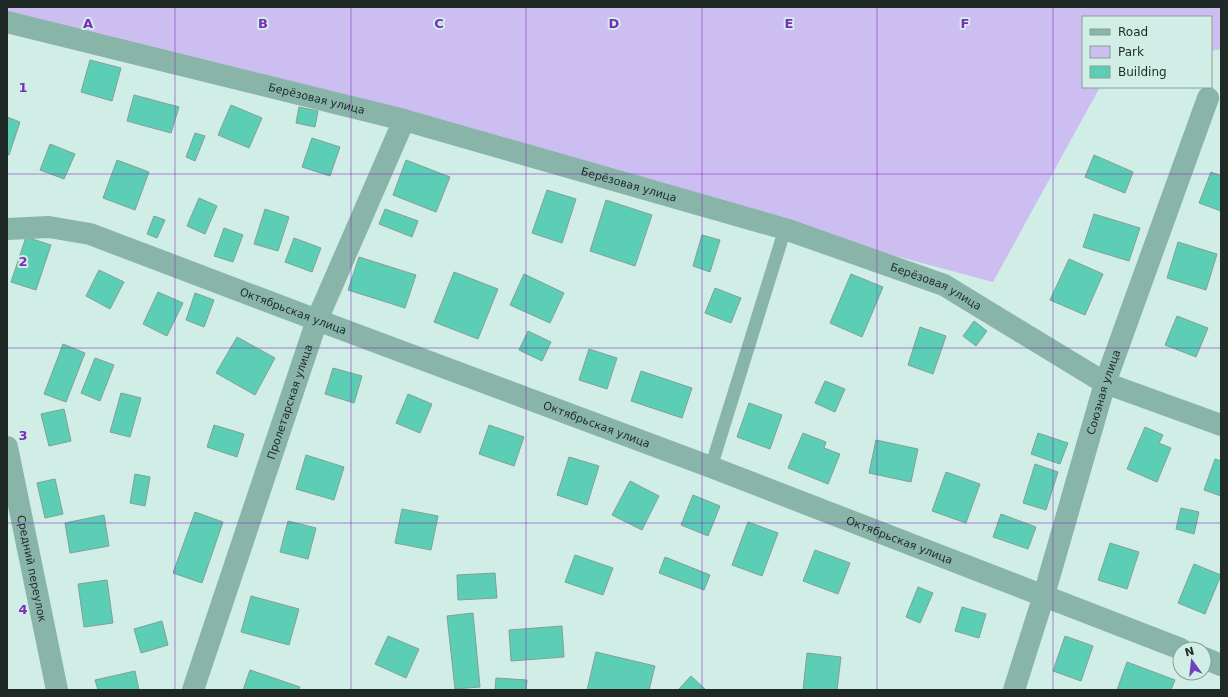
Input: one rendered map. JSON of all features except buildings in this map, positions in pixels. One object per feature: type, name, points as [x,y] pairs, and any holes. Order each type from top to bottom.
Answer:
[{"type":"street","name":"Берёзовая улица","points":[[7,22],[404,120],[785,229],[944,285],[1105,383],[1221,425]]},
{"type":"street","name":"Союзная улица","points":[[1014,690],[1044,596],[1105,383],[1208,98]]},
{"type":"street","name":"Пролетарская улица","points":[[193,690],[317,320],[404,120]]},
{"type":"street","name":"Октябрьская улица","points":[[7,229],[49,227],[90,234],[711,467],[1172,646]]},
{"type":"street","name":"Средний переулок","points":[[7,447],[57,690]]},
{"type":"lane","points":[[711,467],[785,229]]},
{"type":"green space","points":[[7,7],[1221,7],[1221,49],[1212,51],[1212,16],[1082,16],[1082,88],[1099,88],[993,282],[7,19]]}]
